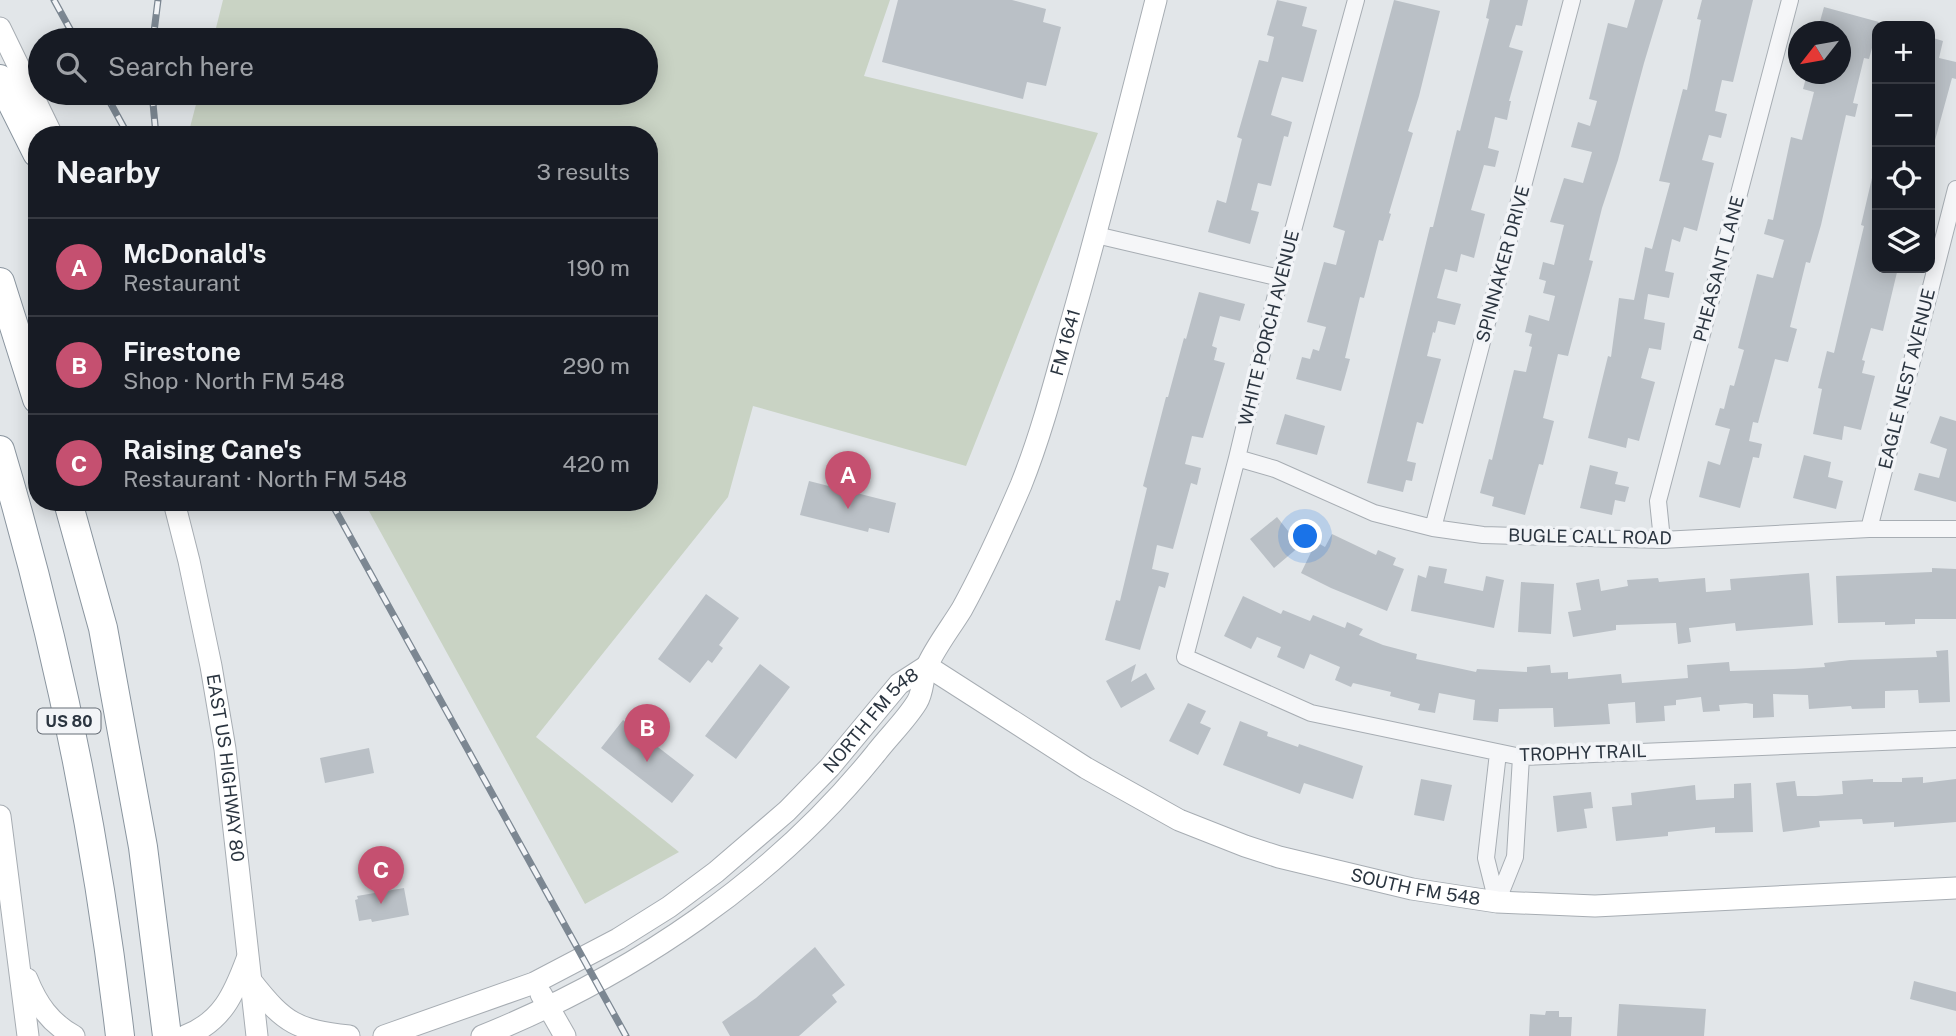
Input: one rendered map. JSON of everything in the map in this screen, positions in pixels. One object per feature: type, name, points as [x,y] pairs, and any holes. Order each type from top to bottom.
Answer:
[{"type":"highway","points":[[0,79],[28,135]]},
{"type":"highway","points":[[0,282],[28,371]]},
{"type":"highway","name":"US 80","points":[[0,450],[76,750],[120,1036]]},
{"type":"highway","name":"US 80","points":[[70,511],[103,628],[143,847],[167,1036]]},
{"type":"main road","name":"FM 1641","points":[[927,666],[970,593],[1022,482],[1053,388],[1096,235],[1156,0]]},
{"type":"main road","points":[[0,28],[28,87]]},
{"type":"main road","points":[[37,105],[47,126]]},
{"type":"main road","name":"EAST US HIGHWAY 80","points":[[176,511],[211,666],[225,750],[257,1036]]},
{"type":"main road","name":"SOUTH FM 548","points":[[927,666],[1120,788],[1201,829],[1245,846],[1315,866],[1450,896],[1497,902],[1595,906],[1956,888]]},
{"type":"main road","name":"NORTH FM 548","points":[[384,1036],[534,983],[583,959],[648,921],[716,872],[763,833],[806,792],[899,684],[927,666]]},
{"type":"main road","name":"NORTH FM 548","points":[[482,1036],[618,970],[682,931],[742,886],[795,840],[866,766],[919,700],[927,666]]},
{"type":"main road","points":[[0,816],[28,1036]]},
{"type":"main road","points":[[185,1036],[213,1020],[230,1001],[248,956]]},
{"type":"main road","points":[[19,961],[40,1006],[52,1021],[74,1036]]},
{"type":"main road","points":[[251,980],[272,1008],[296,1026],[349,1036]]},
{"type":"main road","points":[[534,983],[565,1036]]},
{"type":"main road","points":[[16,1036],[24,1000]]},
{"type":"street","name":"WHITE PORCH AVENUE","points":[[1185,657],[1280,278],[1356,0]]},
{"type":"street","name":"SPINNAKER DRIVE","points":[[1433,528],[1572,0]]},
{"type":"street","name":"PHEASANT LANE","points":[[1662,540],[1658,501],[1790,0]]},
{"type":"street","name":"EAGLE NEST AVENUE","points":[[1868,529],[1956,189]]},
{"type":"street","points":[[1096,235],[1280,278]]},
{"type":"street","name":"BUGLE CALL ROAD","points":[[1237,458],[1275,469],[1374,513],[1433,528],[1483,535],[1662,540],[1868,529],[1956,530]]},
{"type":"street","name":"TROPHY TRAIL","points":[[1185,657],[1311,713],[1521,757],[1956,738]]},
{"type":"street","points":[[1497,902],[1486,858],[1498,753]]},
{"type":"street","points":[[1497,902],[1515,857],[1521,757]]},
{"type":"green space","points":[[223,0],[890,0],[864,76],[1098,133],[966,466],[753,406],[728,497],[536,737],[679,852],[585,904],[369,511],[658,511],[658,126],[190,126],[196,105],[658,105],[658,28],[216,28]]},
{"type":"building","points":[[898,0],[1012,0],[1046,9],[1043,22],[1061,27],[1046,86],[1027,82],[1023,99],[882,62]]},
{"type":"building","points":[[1277,0],[1307,7],[1302,26],[1317,30],[1303,82],[1282,77],[1271,115],[1292,122],[1288,137],[1284,136],[1271,186],[1258,183],[1251,210],[1259,212],[1250,244],[1208,232],[1217,200],[1226,203],[1242,139],[1237,137],[1259,60],[1268,62],[1274,37],[1267,35]]},
{"type":"building","points":[[1394,0],[1440,11],[1408,131],[1413,133],[1389,213],[1391,214],[1383,241],[1379,240],[1364,298],[1360,297],[1345,358],[1350,359],[1341,391],[1296,379],[1302,357],[1310,359],[1313,349],[1319,351],[1326,327],[1307,322],[1324,262],[1336,265],[1345,231],[1333,227]]},
{"type":"building","points":[[1490,0],[1528,0],[1522,26],[1516,25],[1509,47],[1523,51],[1509,101],[1507,120],[1495,117],[1488,148],[1499,151],[1495,167],[1484,165],[1471,210],[1485,214],[1474,258],[1461,254],[1457,272],[1445,269],[1437,298],[1461,304],[1455,325],[1438,321],[1435,333],[1433,332],[1427,356],[1441,359],[1423,424],[1417,422],[1407,461],[1416,463],[1412,481],[1406,480],[1403,492],[1367,483],[1430,227],[1433,227],[1489,19],[1486,18]]},
{"type":"building","points":[[1635,0],[1663,0],[1602,208],[1589,260],[1593,261],[1568,356],[1558,354],[1543,418],[1554,421],[1543,465],[1539,464],[1525,515],[1492,506],[1494,497],[1480,493],[1489,459],[1492,460],[1514,370],[1526,372],[1532,347],[1529,346],[1532,334],[1525,332],[1529,315],[1549,321],[1555,296],[1543,293],[1546,281],[1539,279],[1543,262],[1554,265],[1564,225],[1550,222],[1564,178],[1583,183],[1592,152],[1571,147],[1578,122],[1590,126],[1597,101],[1589,99],[1608,23],[1627,28]]},
{"type":"building","points":[[1702,0],[1753,0],[1733,82],[1722,80],[1715,111],[1727,114],[1721,138],[1709,135],[1702,160],[1714,163],[1697,231],[1684,227],[1680,242],[1672,239],[1665,271],[1674,273],[1669,298],[1648,294],[1644,319],[1665,323],[1661,350],[1649,348],[1641,378],[1655,382],[1639,441],[1628,438],[1626,448],[1588,438],[1608,356],[1611,357],[1619,298],[1634,300],[1645,247],[1652,249],[1670,183],[1659,181],[1683,89],[1687,90],[1701,20],[1697,19]]},
{"type":"building","points":[[1824,7],[1875,21],[1872,21],[1872,48],[1869,59],[1864,58],[1853,103],[1858,104],[1855,117],[1846,115],[1821,225],[1810,263],[1806,262],[1790,327],[1797,329],[1788,362],[1775,359],[1758,423],[1753,422],[1749,441],[1762,444],[1759,458],[1753,457],[1740,508],[1699,497],[1708,461],[1720,465],[1730,429],[1715,425],[1720,408],[1724,409],[1730,385],[1734,386],[1744,350],[1738,348],[1757,274],[1773,278],[1784,240],[1764,234],[1768,219],[1773,220],[1791,137],[1802,140],[1814,92],[1803,89],[1804,84],[1851,84],[1851,21],[1820,21]]},
{"type":"building","points":[[1935,39],[1943,41],[1939,58],[1956,62],[1956,79],[1952,78],[1935,140]]},
{"type":"building","points":[[1872,178],[1872,273],[1897,273],[1883,331],[1871,328],[1862,360],[1865,361],[1862,373],[1875,376],[1861,430],[1844,426],[1842,440],[1813,434],[1822,389],[1818,388],[1827,351],[1834,353],[1864,226],[1861,225]]},
{"type":"building","points":[[1199,292],[1245,304],[1240,321],[1220,316],[1212,346],[1217,348],[1214,360],[1225,363],[1203,438],[1192,436],[1185,464],[1201,468],[1197,485],[1191,483],[1173,549],[1157,545],[1152,569],[1169,573],[1165,588],[1159,586],[1140,650],[1105,640],[1116,600],[1120,601],[1147,488],[1143,486],[1166,397]]},
{"type":"building","points":[[1285,414],[1325,426],[1317,455],[1276,444]]},
{"type":"building","points":[[1940,416],[1956,421],[1956,502],[1914,490],[1919,473],[1939,478],[1947,449],[1930,443]]},
{"type":"building","points":[[1804,455],[1831,462],[1828,477],[1843,481],[1836,509],[1793,498]]},
{"type":"building","points":[[1590,465],[1618,472],[1615,484],[1629,487],[1625,502],[1615,500],[1612,515],[1580,508]]},
{"type":"building","points":[[809,481],[896,503],[889,533],[869,528],[868,532],[800,515]]},
{"type":"building","points":[[1277,517],[1300,546],[1274,568],[1250,539]]},
{"type":"building","points":[[1332,534],[1376,555],[1378,550],[1396,558],[1393,565],[1404,569],[1387,611],[1301,573],[1316,542],[1325,547]]},
{"type":"building","points":[[1429,566],[1447,569],[1444,583],[1483,591],[1486,576],[1504,580],[1494,628],[1411,611],[1418,575],[1426,578]]},
{"type":"building","points":[[1932,568],[1956,569],[1956,619],[1915,619],[1915,624],[1838,623],[1836,576],[1932,572]]},
{"type":"building","points":[[1809,573],[1813,625],[1736,631],[1735,623],[1689,628],[1691,642],[1678,644],[1676,623],[1616,625],[1616,630],[1573,637],[1568,612],[1581,610],[1576,583],[1599,579],[1601,591],[1628,586],[1627,580],[1658,578],[1659,582],[1705,578],[1706,592],[1731,590],[1730,579]]},
{"type":"building","points":[[1521,582],[1554,584],[1551,634],[1518,632]]},
{"type":"building","points":[[706,594],[739,618],[719,645],[723,648],[712,663],[708,660],[690,683],[658,659]]},
{"type":"building","points":[[1243,596],[1281,614],[1283,610],[1310,621],[1313,615],[1345,628],[1347,622],[1363,629],[1359,635],[1417,654],[1416,659],[1476,672],[1477,669],[1527,672],[1527,667],[1550,665],[1551,673],[1568,672],[1568,679],[1621,674],[1622,683],[1688,678],[1687,665],[1729,662],[1730,671],[1794,669],[1825,667],[1824,663],[1850,660],[1937,657],[1936,651],[1948,650],[1950,702],[1919,703],[1918,690],[1885,691],[1885,708],[1852,709],[1851,706],[1809,709],[1808,695],[1773,694],[1774,717],[1753,718],[1753,704],[1746,703],[1719,705],[1720,711],[1703,712],[1701,697],[1676,700],[1676,705],[1664,706],[1665,721],[1636,723],[1635,702],[1608,704],[1610,724],[1554,727],[1553,708],[1499,709],[1498,722],[1473,720],[1475,700],[1439,693],[1435,713],[1418,710],[1420,704],[1390,696],[1391,692],[1353,683],[1351,687],[1335,680],[1340,667],[1310,654],[1304,669],[1277,657],[1281,647],[1257,637],[1251,649],[1224,636]]},
{"type":"building","points":[[760,664],[790,687],[736,759],[705,736]]},
{"type":"building","points":[[1136,664],[1131,682],[1146,673],[1155,689],[1121,708],[1106,681]]},
{"type":"building","points":[[1188,703],[1206,711],[1200,723],[1211,728],[1198,755],[1169,741]]},
{"type":"building","points":[[623,720],[694,775],[672,803],[601,748]]},
{"type":"building","points":[[1240,721],[1268,732],[1267,736],[1363,766],[1353,799],[1304,783],[1300,794],[1223,765]]},
{"type":"building","points":[[369,748],[374,773],[325,783],[320,758]]},
{"type":"building","points":[[1923,777],[1923,783],[1956,779],[1956,822],[1894,827],[1894,822],[1863,824],[1862,819],[1819,821],[1820,827],[1783,832],[1776,783],[1795,781],[1797,796],[1816,796],[1843,794],[1842,781],[1873,779],[1873,782],[1902,782],[1902,778]]},
{"type":"building","points":[[1421,779],[1452,785],[1444,821],[1414,815]]},
{"type":"building","points":[[1751,783],[1753,832],[1715,833],[1715,827],[1668,832],[1668,836],[1616,841],[1612,807],[1632,805],[1631,793],[1695,785],[1696,800],[1734,798],[1734,784]]},
{"type":"building","points":[[1591,792],[1593,808],[1584,809],[1587,828],[1557,832],[1553,796]]},
{"type":"building","points":[[404,888],[409,915],[372,922],[371,919],[359,921],[355,900],[358,899],[357,896]]},
{"type":"building","points":[[815,947],[845,985],[832,995],[837,1002],[799,1036],[730,1036],[722,1022],[756,998]]},
{"type":"building","points":[[1914,981],[1956,992],[1956,1011],[1910,999]]},
{"type":"building","points":[[1619,1004],[1706,1009],[1704,1036],[1617,1036]]},
{"type":"building","points":[[1546,1011],[1559,1011],[1559,1017],[1572,1017],[1571,1036],[1529,1036],[1530,1014],[1545,1015]]},
{"type":"railway","points":[[54,0],[69,28]]},
{"type":"railway","points":[[154,28],[158,0]]},
{"type":"railway","points":[[112,105],[123,126]]},
{"type":"railway","points":[[153,105],[155,126]]},
{"type":"railway","points":[[336,511],[626,1036]]},
{"type":"place","name":"McDonald's","points":[[848,509]]},
{"type":"place","name":"Firestone","points":[[647,762]]},
{"type":"place","name":"Raising Cane's","points":[[381,904]]}]
